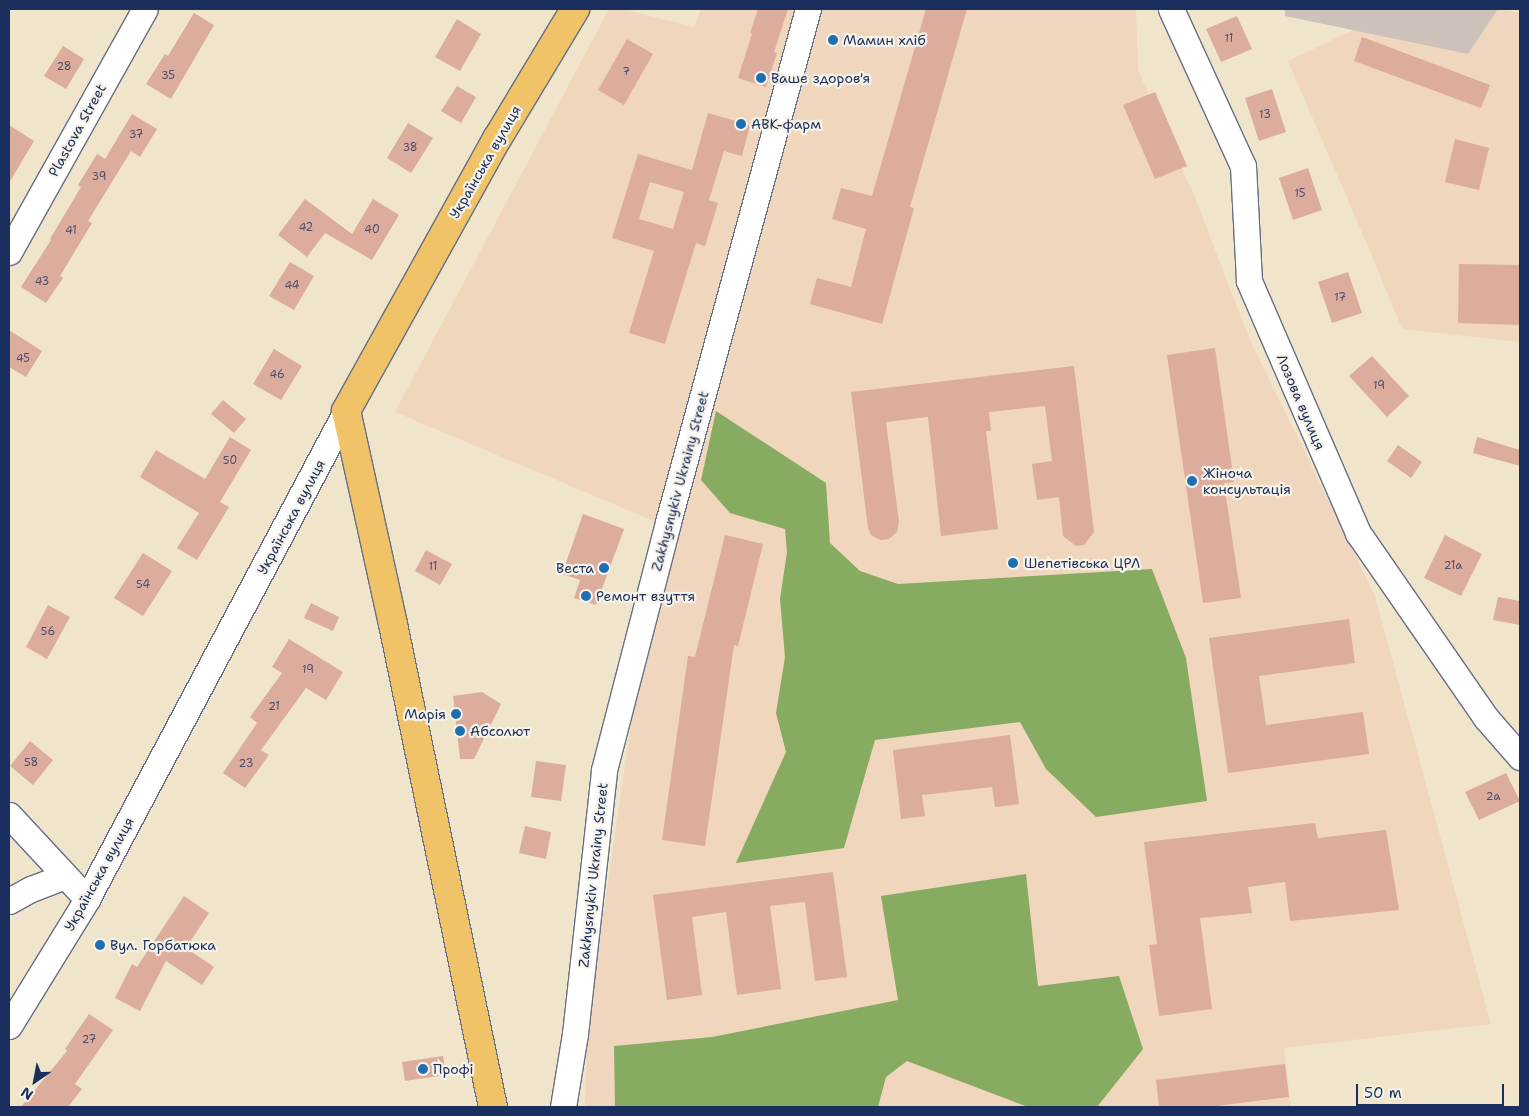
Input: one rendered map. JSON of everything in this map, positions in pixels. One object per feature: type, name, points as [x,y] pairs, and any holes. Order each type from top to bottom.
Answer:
[{"type":"main road","name":"Українська вулиця","points":[[346,411],[497,139],[575,9]]},
{"type":"main road","points":[[346,411],[394,631],[493,1107]]},
{"type":"street","name":"Plastova Street","points":[[9,252],[145,9]]},
{"type":"street","name":"Zakhysnykiv Ukrainy Street","points":[[563,1107],[575,1034],[604,770],[668,522],[808,9]]},
{"type":"street","name":"Лозова вулиця","points":[[1171,9],[1243,166],[1249,281],[1358,533],[1486,718],[1520,757]]},
{"type":"street","name":"Українська вулиця","points":[[9,1026],[87,899],[346,411]]},
{"type":"street","points":[[9,814],[87,899]]},
{"type":"street","name":"Українська вулиця","points":[[9,901],[31,889],[65,876]]},
{"type":"shaded area","name":"Шепетівська ЦРЛ","points":[[609,9],[623,9],[694,27],[701,9],[1136,9],[1138,70],[1196,200],[1249,338],[1375,596],[1491,1024],[1284,1048],[1291,1107],[585,1107],[587,1026],[634,704],[675,530],[395,412]]},
{"type":"shaded area","points":[[1285,9],[1498,9],[1468,54],[1285,16]]},
{"type":"shaded area","points":[[1498,9],[1520,13],[1520,342],[1402,329],[1288,61],[1355,29],[1468,54]]},
{"type":"green space","points":[[716,411],[826,483],[830,543],[860,571],[898,584],[1152,569],[1186,658],[1207,801],[1096,817],[1046,769],[1020,722],[875,740],[844,848],[736,863],[786,752],[776,713],[785,657],[780,599],[787,552],[785,529],[730,513],[701,480]]},
{"type":"green space","points":[[1026,874],[1038,986],[1119,976],[1143,1049],[1097,1107],[1028,1107],[907,1061],[886,1077],[878,1107],[615,1107],[614,1046],[712,1037],[898,1000],[881,896]]},
{"type":"building","points":[[758,9],[788,9],[774,52],[777,53],[766,87],[738,78]]},
{"type":"building","points":[[926,9],[967,9],[910,207],[914,208],[882,324],[810,304],[817,278],[851,287],[866,229],[832,219],[841,188],[872,196]]},
{"type":"building","points":[[194,13],[214,25],[171,99],[146,84],[165,54],[168,56]]},
{"type":"building","points":[[1237,16],[1252,49],[1221,62],[1206,29]]},
{"type":"building","points":[[457,19],[481,34],[460,71],[435,57]]},
{"type":"building","points":[[1362,37],[1490,85],[1481,108],[1354,61]]},
{"type":"building","points":[[627,39],[653,54],[624,105],[598,90]]},
{"type":"building","points":[[63,46],[84,59],[66,89],[44,76]]},
{"type":"building","points":[[457,86],[476,97],[461,123],[441,111]]},
{"type":"building","points":[[1272,89],[1286,132],[1259,141],[1245,98]]},
{"type":"building","points":[[1155,92],[1187,166],[1155,179],[1123,105]]},
{"type":"building","points":[[708,113],[750,125],[742,156],[724,151],[709,200],[718,203],[705,246],[696,243],[665,344],[629,333],[654,251],[612,238],[638,154],[692,170]],"holes":[[[650,182],[684,192],[673,229],[639,219]]]},
{"type":"building","points":[[132,114],[157,129],[140,157],[131,151],[88,221],[92,223],[60,276],[63,278],[46,303],[21,287],[51,240],[81,187],[78,185],[97,154],[105,159]]},
{"type":"building","points":[[408,123],[433,138],[411,173],[387,158]]},
{"type":"building","points":[[9,125],[34,141],[9,183]]},
{"type":"building","points":[[1455,139],[1489,148],[1479,190],[1445,182]]},
{"type":"building","points":[[1308,168],[1322,210],[1293,220],[1279,178]]},
{"type":"building","points":[[305,199],[352,234],[373,199],[399,215],[372,260],[325,233],[307,257],[278,235]]},
{"type":"building","points":[[290,262],[314,276],[294,310],[269,296]]},
{"type":"building","points":[[1459,264],[1520,265],[1520,325],[1458,323]]},
{"type":"building","points":[[1348,272],[1362,313],[1332,323],[1318,282]]},
{"type":"building","points":[[9,330],[42,351],[26,377],[9,367]]},
{"type":"building","points":[[1215,348],[1234,482],[1224,483],[1241,598],[1203,603],[1167,355]]},
{"type":"building","points":[[274,349],[302,366],[281,400],[253,384]]},
{"type":"building","points":[[1372,356],[1409,396],[1387,417],[1349,376]]},
{"type":"building","points":[[1074,366],[1094,532],[1084,545],[1076,546],[1063,536],[1059,497],[1037,500],[1032,464],[1052,461],[1045,406],[989,412],[991,431],[986,431],[998,529],[941,536],[928,417],[886,422],[899,522],[897,532],[889,539],[880,540],[871,535],[868,528],[851,392]]},
{"type":"building","points":[[223,400],[246,419],[234,433],[211,414]]},
{"type":"building","points":[[230,437],[251,450],[220,502],[229,507],[197,560],[177,548],[199,513],[140,477],[156,450],[205,479]]},
{"type":"building","points":[[1477,437],[1520,450],[1520,466],[1473,453]]},
{"type":"building","points":[[1398,445],[1422,462],[1411,478],[1387,461]]},
{"type":"building","points":[[583,514],[624,529],[596,605],[574,598],[580,580],[562,574]]},
{"type":"building","points":[[725,535],[763,544],[738,646],[734,645],[705,846],[662,840],[688,656],[695,657]]},
{"type":"building","points":[[1445,535],[1482,554],[1461,596],[1424,578]]},
{"type":"building","points":[[426,550],[452,564],[440,585],[415,571]]},
{"type":"building","points":[[143,553],[172,571],[143,616],[114,598]]},
{"type":"building","points":[[1498,597],[1520,601],[1520,625],[1493,620]]},
{"type":"building","points":[[311,603],[339,617],[333,631],[304,618]]},
{"type":"building","points":[[48,605],[70,617],[47,659],[26,647]]},
{"type":"building","points":[[1349,619],[1355,663],[1259,676],[1266,725],[1363,712],[1369,754],[1228,773],[1209,638]]},
{"type":"building","points":[[289,639],[343,672],[326,700],[306,688],[261,750],[269,755],[245,788],[223,773],[257,723],[250,717],[282,673],[272,667]]},
{"type":"building","points":[[482,692],[501,704],[474,759],[460,759],[453,696]]},
{"type":"building","points":[[1010,735],[1019,804],[995,807],[992,787],[922,795],[925,816],[901,819],[893,750]]},
{"type":"building","points":[[30,741],[53,760],[33,785],[10,766]]},
{"type":"building","points":[[536,761],[566,765],[561,801],[531,797]]},
{"type":"building","points":[[1506,773],[1520,801],[1479,820],[1465,792]]},
{"type":"building","points":[[1315,823],[1318,838],[1386,830],[1399,910],[1290,921],[1285,882],[1248,887],[1252,913],[1200,918],[1212,1009],[1159,1016],[1149,945],[1157,944],[1144,842]]},
{"type":"building","points":[[525,826],[551,832],[546,859],[519,853]]},
{"type":"building","points":[[833,872],[847,977],[815,981],[805,902],[770,906],[781,989],[737,995],[726,912],[692,917],[702,995],[667,1000],[653,895]]},
{"type":"building","points":[[184,896],[209,913],[186,948],[214,967],[202,985],[166,961],[140,1011],[115,998],[132,964],[137,967]]},
{"type":"building","points":[[89,1014],[113,1030],[75,1084],[82,1089],[68,1107],[21,1107],[67,1051],[65,1049]]},
{"type":"building","points":[[443,1056],[446,1075],[405,1081],[402,1062]]},
{"type":"building","points":[[1285,1064],[1289,1097],[1207,1107],[1159,1107],[1156,1080]]},
{"type":"place","name":"Мамин хліб","points":[[833,40]]},
{"type":"place","name":"Ваше здоров'я","points":[[761,78]]},
{"type":"place","name":"АВК-фарм","points":[[741,124]]},
{"type":"place","name":"Жіноча консультація","points":[[1192,481]]},
{"type":"place","name":"Шепетівська ЦРЛ","points":[[1013,563]]},
{"type":"place","name":"Веста","points":[[604,568]]},
{"type":"place","name":"Ремонт взуття","points":[[586,596]]},
{"type":"place","name":"Марія","points":[[456,714]]},
{"type":"place","name":"Абсолют","points":[[460,731]]},
{"type":"place","name":"Вул. Горбатюка","points":[[100,945]]},
{"type":"place","name":"Профі","points":[[423,1069]]}]
